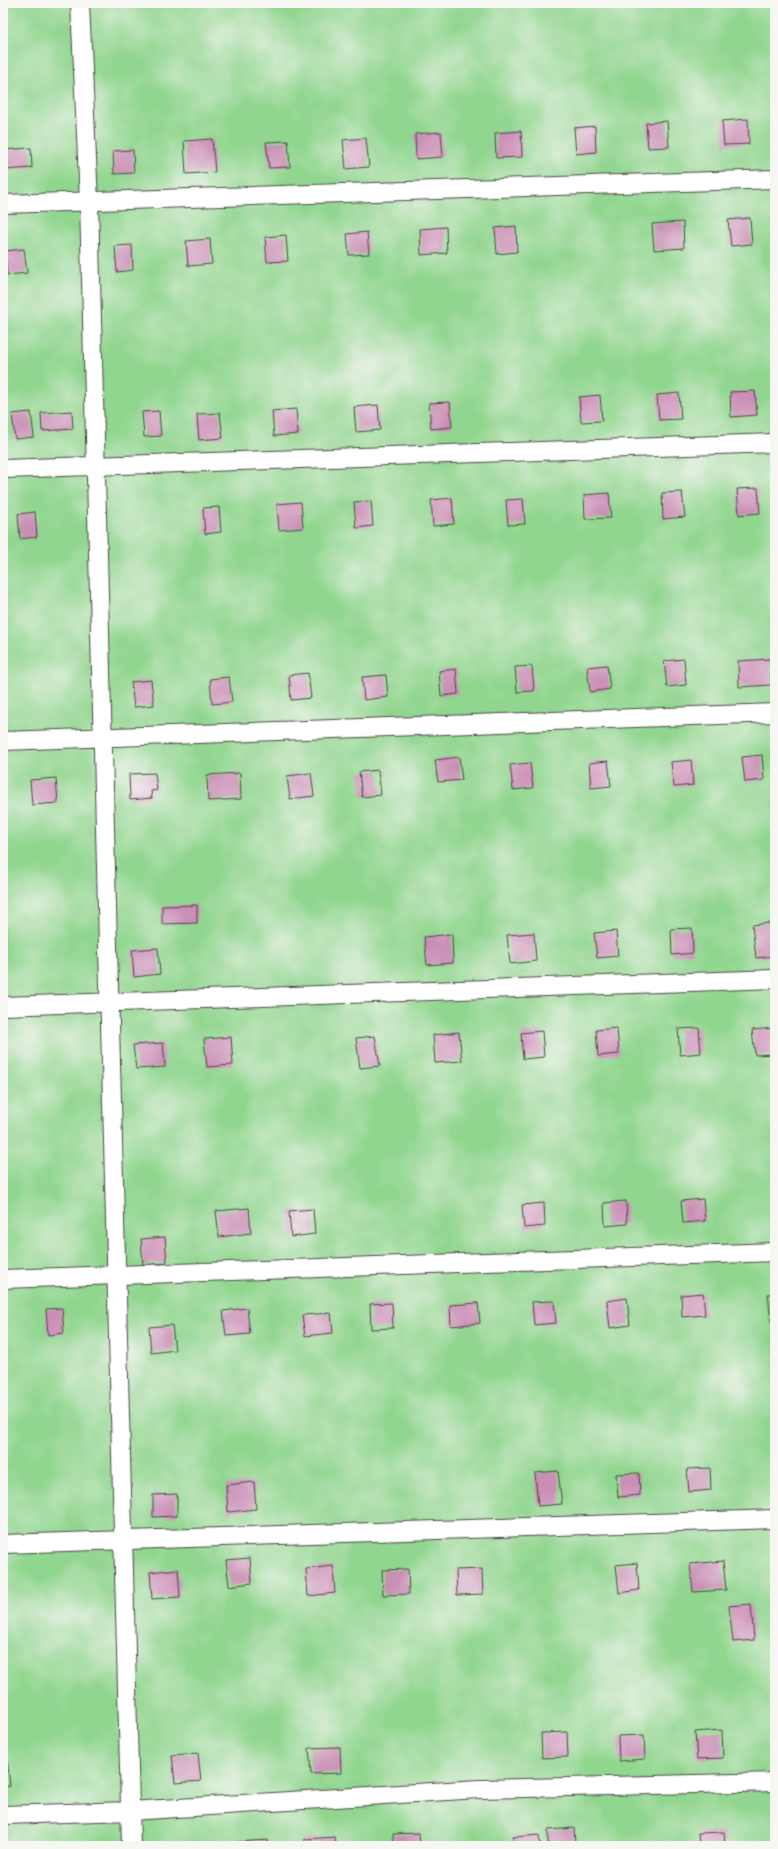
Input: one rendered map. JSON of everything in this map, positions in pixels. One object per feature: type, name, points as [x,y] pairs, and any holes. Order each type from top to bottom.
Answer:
[{"type":"lane","points":[[80,3],[89,202],[131,1846]]},
{"type":"lane","points":[[3,204],[775,179]]},
{"type":"lane","points":[[3,469],[775,443]]},
{"type":"lane","points":[[3,741],[775,713]]},
{"type":"lane","points":[[3,1006],[775,979]]},
{"type":"lane","points":[[3,1279],[775,1252]]},
{"type":"lane","points":[[3,1544],[775,1518]]},
{"type":"lane","points":[[3,1815],[130,1811],[479,1789],[775,1782]]},
{"type":"green space","points":[[3,3],[775,3],[775,1846],[3,1846]]},
{"type":"building","points":[[748,119],[749,144],[724,145],[722,121]]},
{"type":"building","points":[[667,121],[669,147],[648,148],[646,123]]},
{"type":"building","points":[[595,126],[596,152],[576,154],[574,128]]},
{"type":"building","points":[[521,131],[522,157],[496,158],[495,133]]},
{"type":"building","points":[[441,132],[443,157],[416,159],[415,134]]},
{"type":"building","points":[[366,138],[369,167],[346,169],[343,140]]},
{"type":"building","points":[[212,139],[215,172],[186,174],[184,141]]},
{"type":"building","points":[[288,141],[290,167],[269,168],[266,142]]},
{"type":"building","points":[[31,148],[32,168],[5,170],[3,150]]},
{"type":"building","points":[[133,150],[134,173],[114,174],[113,151]]},
{"type":"building","points":[[750,218],[752,244],[731,246],[728,220]]},
{"type":"building","points":[[683,222],[684,248],[654,250],[652,224]]},
{"type":"building","points":[[516,226],[517,252],[497,254],[495,228]]},
{"type":"building","points":[[446,227],[447,253],[421,255],[420,229]]},
{"type":"building","points":[[367,232],[369,254],[349,255],[347,234]]},
{"type":"building","points":[[286,235],[288,261],[267,262],[265,237]]},
{"type":"building","points":[[210,239],[212,264],[188,266],[186,241]]},
{"type":"building","points":[[132,245],[133,270],[117,272],[115,246]]},
{"type":"building","points":[[24,249],[27,273],[7,275],[5,251]]},
{"type":"building","points":[[755,391],[757,415],[731,417],[730,392]]},
{"type":"building","points":[[679,393],[681,419],[659,420],[657,395]]},
{"type":"building","points":[[600,395],[602,421],[581,422],[579,397]]},
{"type":"building","points":[[450,402],[452,427],[431,429],[429,403]]},
{"type":"building","points":[[378,405],[380,430],[356,432],[354,407]]},
{"type":"building","points":[[296,409],[298,434],[274,436],[272,411]]},
{"type":"building","points":[[72,411],[73,429],[42,431],[41,413]]},
{"type":"building","points":[[159,411],[161,436],[144,437],[142,412]]},
{"type":"building","points":[[31,412],[34,437],[15,439],[12,414]]},
{"type":"building","points":[[220,413],[223,438],[199,440],[197,414]]},
{"type":"building","points":[[758,488],[760,513],[739,515],[737,489]]},
{"type":"building","points":[[682,492],[685,517],[663,519],[662,493]]},
{"type":"building","points":[[609,493],[611,518],[585,519],[584,495]]},
{"type":"building","points":[[452,498],[454,524],[433,526],[431,500]]},
{"type":"building","points":[[523,499],[525,524],[508,525],[506,500]]},
{"type":"building","points":[[371,501],[373,526],[356,528],[354,502]]},
{"type":"building","points":[[301,502],[303,528],[279,530],[277,504]]},
{"type":"building","points":[[219,507],[221,532],[205,534],[203,508]]},
{"type":"building","points":[[35,512],[37,537],[20,539],[18,514]]},
{"type":"building","points":[[684,659],[686,685],[667,687],[664,661]]},
{"type":"building","points":[[770,659],[771,685],[739,687],[738,661]]},
{"type":"building","points":[[607,665],[610,689],[590,692],[587,667]]},
{"type":"building","points":[[532,666],[534,691],[517,692],[515,667]]},
{"type":"building","points":[[456,669],[458,694],[441,696],[439,671]]},
{"type":"building","points":[[308,673],[311,698],[291,700],[289,675]]},
{"type":"building","points":[[386,675],[388,697],[364,700],[362,677]]},
{"type":"building","points":[[229,677],[232,702],[212,704],[210,679]]},
{"type":"building","points":[[151,680],[154,705],[134,707],[131,682]]},
{"type":"building","points":[[762,755],[764,780],[745,782],[742,757]]},
{"type":"building","points":[[459,757],[462,780],[438,782],[435,760]]},
{"type":"building","points":[[691,760],[693,785],[674,787],[671,762]]},
{"type":"building","points":[[608,761],[611,786],[591,788],[589,763]]},
{"type":"building","points":[[530,763],[533,788],[513,790],[510,765]]},
{"type":"building","points":[[378,770],[381,795],[362,797],[359,772]]},
{"type":"building","points":[[155,773],[157,790],[151,791],[152,798],[130,800],[129,774]]},
{"type":"building","points":[[240,773],[241,799],[208,801],[207,775]]},
{"type":"building","points":[[311,773],[314,796],[290,799],[287,776]]},
{"type":"building","points":[[56,778],[58,803],[32,805],[30,780]]},
{"type":"building","points":[[197,905],[197,923],[162,924],[162,906]]},
{"type":"building","points":[[770,923],[774,956],[756,958],[752,925]]},
{"type":"building","points":[[692,928],[693,953],[672,955],[671,929]]},
{"type":"building","points":[[616,931],[618,956],[597,958],[594,933]]},
{"type":"building","points":[[534,933],[536,961],[510,964],[507,935]]},
{"type":"building","points":[[452,934],[453,963],[427,965],[424,937]]},
{"type":"building","points":[[158,948],[160,974],[134,977],[132,950]]},
{"type":"building","points":[[617,1028],[619,1054],[598,1056],[596,1030]]},
{"type":"building","points":[[699,1028],[701,1053],[680,1055],[678,1029]]},
{"type":"building","points":[[774,1028],[775,1054],[755,1055],[752,1030]]},
{"type":"building","points":[[542,1031],[544,1057],[523,1059],[521,1033]]},
{"type":"building","points":[[459,1032],[462,1061],[435,1063],[433,1035]]},
{"type":"building","points":[[375,1036],[380,1066],[360,1068],[356,1038]]},
{"type":"building","points":[[231,1037],[233,1065],[207,1067],[204,1039]]},
{"type":"building","points":[[163,1043],[165,1067],[136,1069],[133,1045]]},
{"type":"building","points":[[703,1199],[705,1221],[683,1223],[681,1201]]},
{"type":"building","points":[[626,1201],[627,1224],[605,1226],[604,1203]]},
{"type":"building","points":[[544,1203],[545,1226],[524,1228],[522,1205]]},
{"type":"building","points":[[249,1208],[251,1233],[219,1237],[216,1211]]},
{"type":"building","points":[[313,1209],[315,1234],[291,1237],[289,1211]]},
{"type":"building","points":[[165,1237],[167,1263],[143,1265],[141,1239]]},
{"type":"building","points":[[703,1293],[705,1315],[682,1317],[681,1295]]},
{"type":"building","points":[[768,1294],[775,1294],[775,1321],[771,1322]]},
{"type":"building","points":[[627,1298],[630,1325],[610,1328],[607,1301]]},
{"type":"building","points":[[554,1301],[556,1323],[534,1325],[532,1302]]},
{"type":"building","points":[[392,1303],[393,1328],[371,1329],[370,1304]]},
{"type":"building","points":[[478,1303],[480,1323],[451,1326],[450,1305]]},
{"type":"building","points":[[62,1308],[64,1333],[48,1335],[46,1309]]},
{"type":"building","points":[[247,1308],[250,1334],[226,1336],[223,1311]]},
{"type":"building","points":[[331,1313],[333,1333],[305,1336],[302,1315]]},
{"type":"building","points":[[172,1325],[175,1350],[151,1353],[149,1327]]},
{"type":"building","points":[[710,1468],[711,1490],[689,1492],[687,1469]]},
{"type":"building","points":[[558,1471],[562,1504],[538,1506],[535,1473]]},
{"type":"building","points":[[639,1473],[640,1495],[618,1497],[616,1474]]},
{"type":"building","points":[[254,1482],[256,1509],[228,1512],[226,1485]]},
{"type":"building","points":[[177,1494],[177,1516],[153,1517],[153,1495]]},
{"type":"building","points":[[250,1558],[252,1583],[229,1586],[226,1560]]},
{"type":"building","points":[[723,1561],[726,1590],[693,1592],[690,1564]]},
{"type":"building","points":[[637,1563],[639,1590],[619,1593],[616,1565]]},
{"type":"building","points":[[333,1566],[335,1593],[308,1596],[306,1569]]},
{"type":"building","points":[[178,1569],[180,1597],[152,1599],[150,1572]]},
{"type":"building","points":[[408,1569],[409,1594],[383,1595],[382,1570]]},
{"type":"building","points":[[482,1569],[483,1594],[457,1595],[456,1570]]},
{"type":"building","points":[[751,1604],[754,1640],[733,1642],[729,1606]]},
{"type":"building","points":[[3,1672],[7,1704],[3,1704]]},
{"type":"building","points":[[722,1730],[723,1758],[697,1759],[695,1732]]},
{"type":"building","points":[[567,1732],[568,1757],[542,1758],[541,1733]]},
{"type":"building","points":[[773,1732],[775,1732],[774,1751]]},
{"type":"building","points":[[644,1735],[645,1759],[619,1761],[618,1736]]},
{"type":"building","points":[[340,1747],[341,1773],[311,1774],[309,1748]]},
{"type":"building","points":[[198,1753],[201,1781],[175,1783],[172,1755]]},
{"type":"building","points":[[7,1758],[10,1786],[3,1787],[3,1759]]},
{"type":"building","points":[[574,1828],[575,1846],[548,1846],[548,1830]]},
{"type":"building","points":[[724,1832],[725,1846],[699,1846],[698,1833]]},
{"type":"building","points":[[419,1833],[420,1846],[394,1846],[393,1834]]},
{"type":"building","points":[[539,1835],[540,1846],[514,1846],[513,1837]]},
{"type":"building","points":[[335,1837],[336,1846],[305,1846],[305,1839]]},
{"type":"building","points":[[268,1840],[268,1846],[237,1846],[237,1842]]}]
